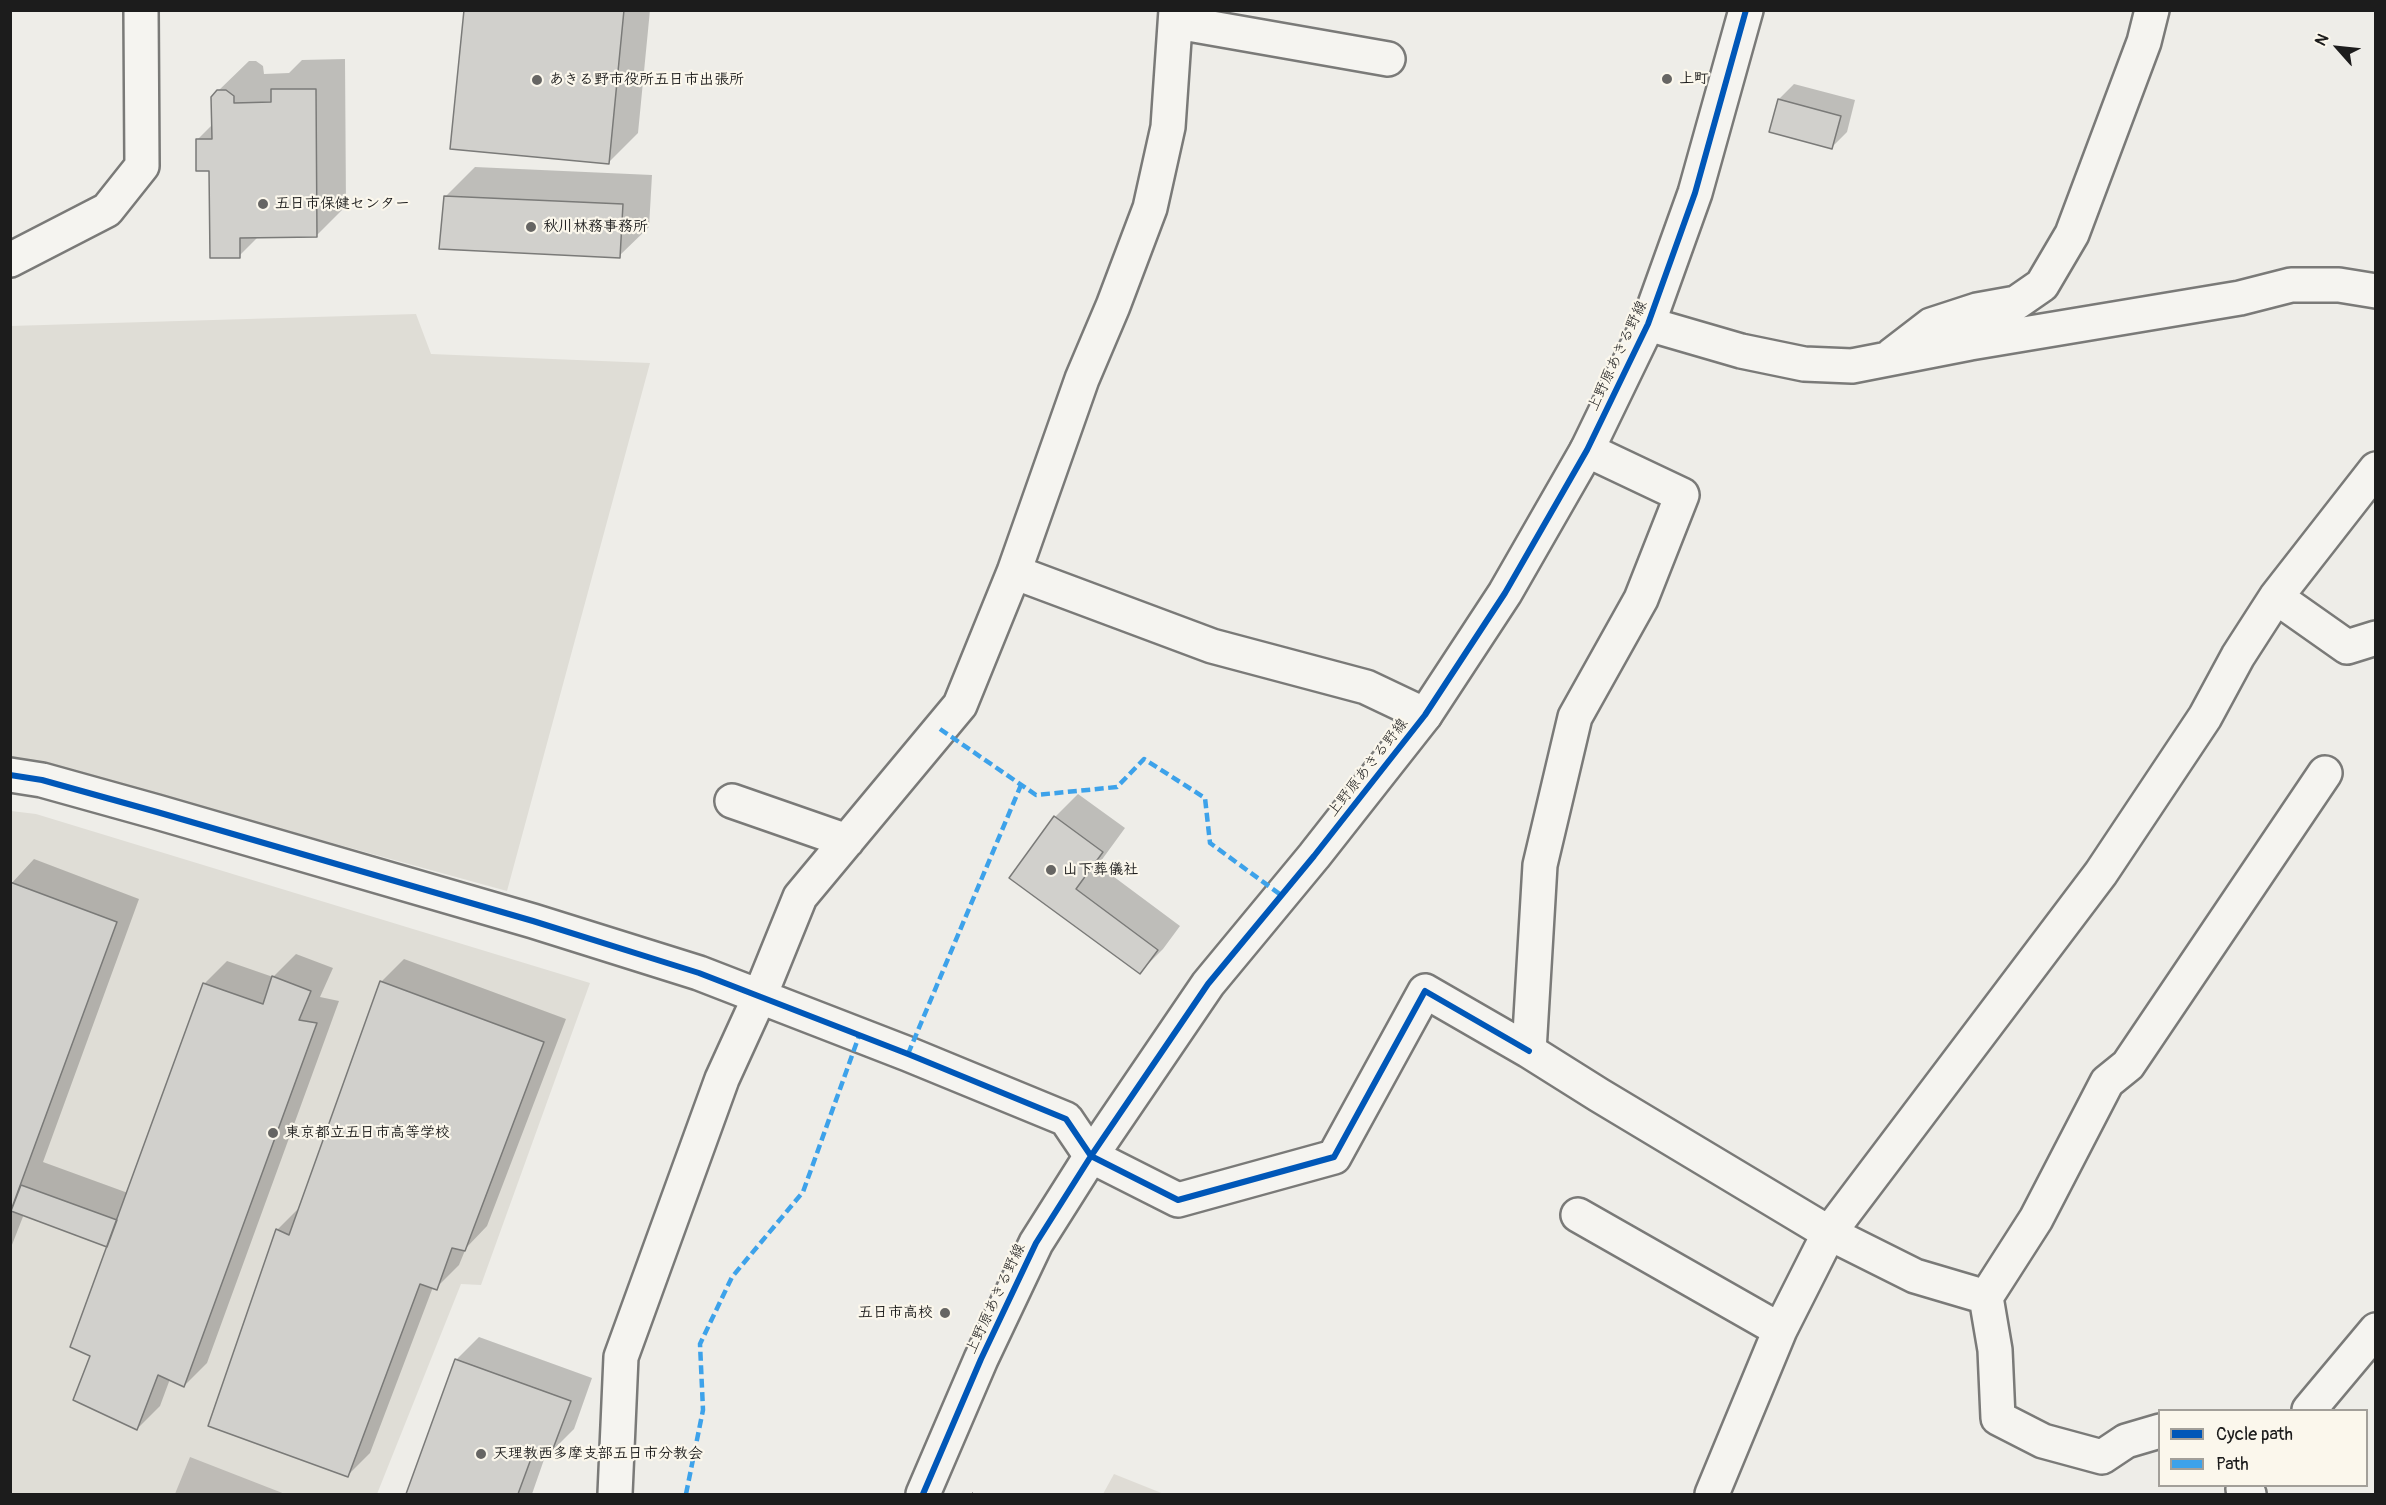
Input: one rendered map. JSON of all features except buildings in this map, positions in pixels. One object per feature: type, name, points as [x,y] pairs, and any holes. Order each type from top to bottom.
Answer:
[{"type":"street","points":[[10,260],[107,210],[142,166],[141,10]]},
{"type":"street","name":"上野原あきる野線","points":[[923,1494],[981,1359],[1036,1244],[1091,1156],[1208,984],[1314,856],[1425,715],[1505,592],[1587,450],[1648,324],[1695,193],[1746,10]]},
{"type":"street","points":[[1887,359],[1931,325],[1977,310],[2016,303],[2042,285],[2072,234],[2094,170],[2144,42],[2152,10]]},
{"type":"street","points":[[615,1494],[621,1358],[722,1079],[759,998],[800,897],[960,705],[1014,572],[1082,379],[1113,306],[1150,208],[1168,127],[1177,16],[1388,59]]},
{"type":"street","points":[[1648,324],[1742,351],[1804,364],[1852,366],[1970,343],[2240,298],[2292,285],[2339,285],[2376,291]]},
{"type":"street","points":[[1529,1051],[1540,865],[1575,717],[1641,599],[1682,495],[1587,450]]},
{"type":"street","points":[[1712,1494],[1780,1330],[1829,1233],[2101,873],[2205,717],[2238,656],[2276,597],[2376,469]]},
{"type":"street","points":[[1014,572],[1212,646],[1366,687],[1425,715]]},
{"type":"street","points":[[2276,597],[2347,647],[2376,638]]},
{"type":"street","points":[[2158,1432],[2126,1441],[2103,1457],[2043,1441],[1998,1418],[1995,1350],[1986,1297],[2036,1219],[2107,1082],[2128,1065],[2325,773]]},
{"type":"street","points":[[10,776],[42,780],[533,921],[699,973],[908,1054],[1066,1119],[1091,1156],[1178,1200],[1334,1157],[1425,991],[1529,1051],[1829,1233],[1915,1276],[1986,1297]]},
{"type":"street","points":[[732,801],[847,841]]},
{"type":"street","points":[[1578,1215],[1780,1330]]},
{"type":"street","points":[[2309,1409],[2376,1330]]},
{"type":"shaded area","points":[[416,314],[431,354],[650,363],[507,891],[45,764],[11,760],[10,326]]},
{"type":"shaded area","name":"東京都立五日市高等学校","points":[[11,811],[36,814],[590,983],[481,1285],[461,1284],[377,1494],[11,1494]]},
{"type":"shaded area","points":[[190,1457],[285,1494],[175,1494]]},
{"type":"shaded area","points":[[1114,1474],[1164,1494],[1103,1494]]},
{"type":"marked path","points":[[940,729],[1036,795],[1117,787],[1144,759],[1205,798],[1210,843],[1281,895]]},
{"type":"marked path","points":[[908,1054],[1021,785]]},
{"type":"marked path","points":[[686,1494],[703,1410],[700,1344],[732,1277],[803,1192],[859,1036]]},
{"type":"cycle path","points":[[923,1494],[981,1359],[1036,1243],[1091,1156],[1208,984],[1314,856],[1425,715],[1505,593],[1587,450],[1648,324],[1695,193],[1746,10]]},
{"type":"cycle path","points":[[10,775],[42,780],[157,812],[533,921],[699,973],[908,1054],[1066,1119],[1091,1156],[1178,1200],[1334,1157],[1425,991],[1529,1051]]},
{"type":"place","name":"上町","points":[[1667,79]]},
{"type":"place","name":"あきる野市役所五日市出張所","points":[[537,80]]},
{"type":"place","name":"五日市保健センター","points":[[263,204]]},
{"type":"place","name":"秋川林務事務所","points":[[531,227]]},
{"type":"place","name":"山下葬儀社","points":[[1051,870]]},
{"type":"place","name":"東京都立五日市高等学校","points":[[273,1133]]},
{"type":"place","name":"五日市高校","points":[[945,1313]]},
{"type":"place","name":"天理教西多摩支部五日市分教会","points":[[481,1454]]}]
